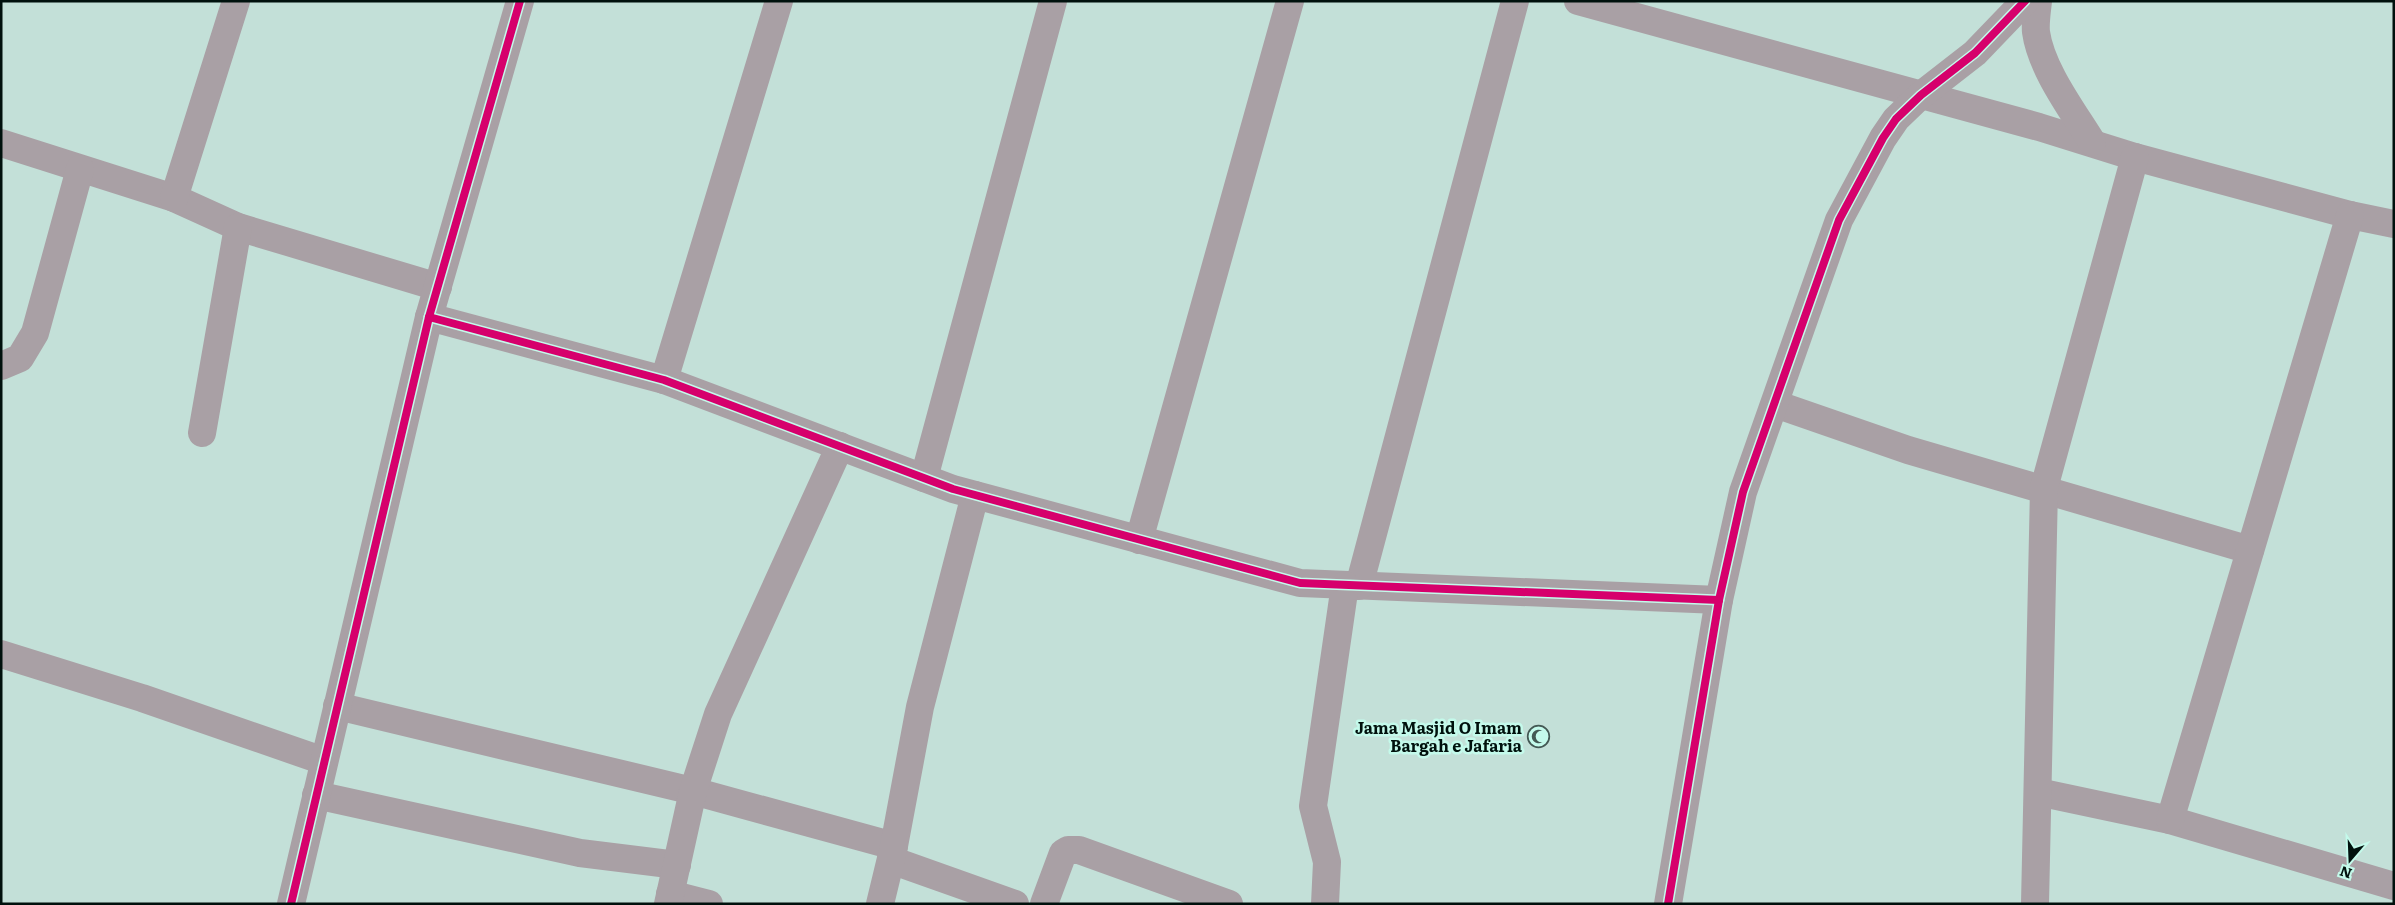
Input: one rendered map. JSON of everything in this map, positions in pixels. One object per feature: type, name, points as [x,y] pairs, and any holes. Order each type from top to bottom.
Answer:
[{"type":"street","points":[[174,198],[236,1]]},
{"type":"street","points":[[291,904],[429,317],[520,1]]},
{"type":"street","points":[[664,380],[779,1]]},
{"type":"street","points":[[924,478],[1053,1]]},
{"type":"street","points":[[1139,540],[1290,1]]},
{"type":"street","points":[[1325,904],[1327,862],[1313,806],[1352,585],[1515,1]]},
{"type":"street","points":[[1578,1],[2092,142],[2135,157],[2350,215],[2394,224]]},
{"type":"street","points":[[1668,904],[1719,600],[1743,492],[1839,220],[1883,138],[1896,119],[1921,95],[1975,53],[2025,1]]},
{"type":"street","points":[[2038,1],[2036,31],[2042,56],[2092,142]]},
{"type":"street","points":[[1,143],[174,198],[238,227],[438,287]]},
{"type":"street","points":[[2035,904],[2044,488],[2135,157]]},
{"type":"street","points":[[1,366],[20,358],[35,333],[80,169]]},
{"type":"street","points":[[2170,820],[2350,215]]},
{"type":"street","points":[[202,433],[238,227]]},
{"type":"street","points":[[429,317],[664,380],[924,478],[975,495],[1300,583],[1719,600]]},
{"type":"street","points":[[1775,404],[1908,450],[2044,488],[2250,550]]},
{"type":"street","points":[[709,904],[669,899],[693,791],[718,714],[840,446]]},
{"type":"street","points":[[880,904],[892,853],[920,707],[975,495]]},
{"type":"street","points":[[1,654],[142,698],[324,761]]},
{"type":"street","points":[[337,706],[693,791],[892,853],[1015,904]]},
{"type":"street","points":[[2038,792],[2170,820],[2394,886]]},
{"type":"street","points":[[316,795],[571,852],[676,865]]},
{"type":"street","points":[[1044,904],[1063,853],[1068,850],[1079,850],[1229,904]]},
{"type":"cycle path","points":[[291,904],[429,317],[520,1]]},
{"type":"cycle path","points":[[1668,904],[1719,600],[1743,492],[1839,220],[1883,138],[1896,119],[1921,95],[1975,53],[2025,1]]},
{"type":"cycle path","points":[[429,317],[664,380],[953,489],[1300,583],[1719,600]]},
{"type":"place","name":"Jama Masjid O Imam Bargah e Jafaria","points":[[1538,736]]}]
